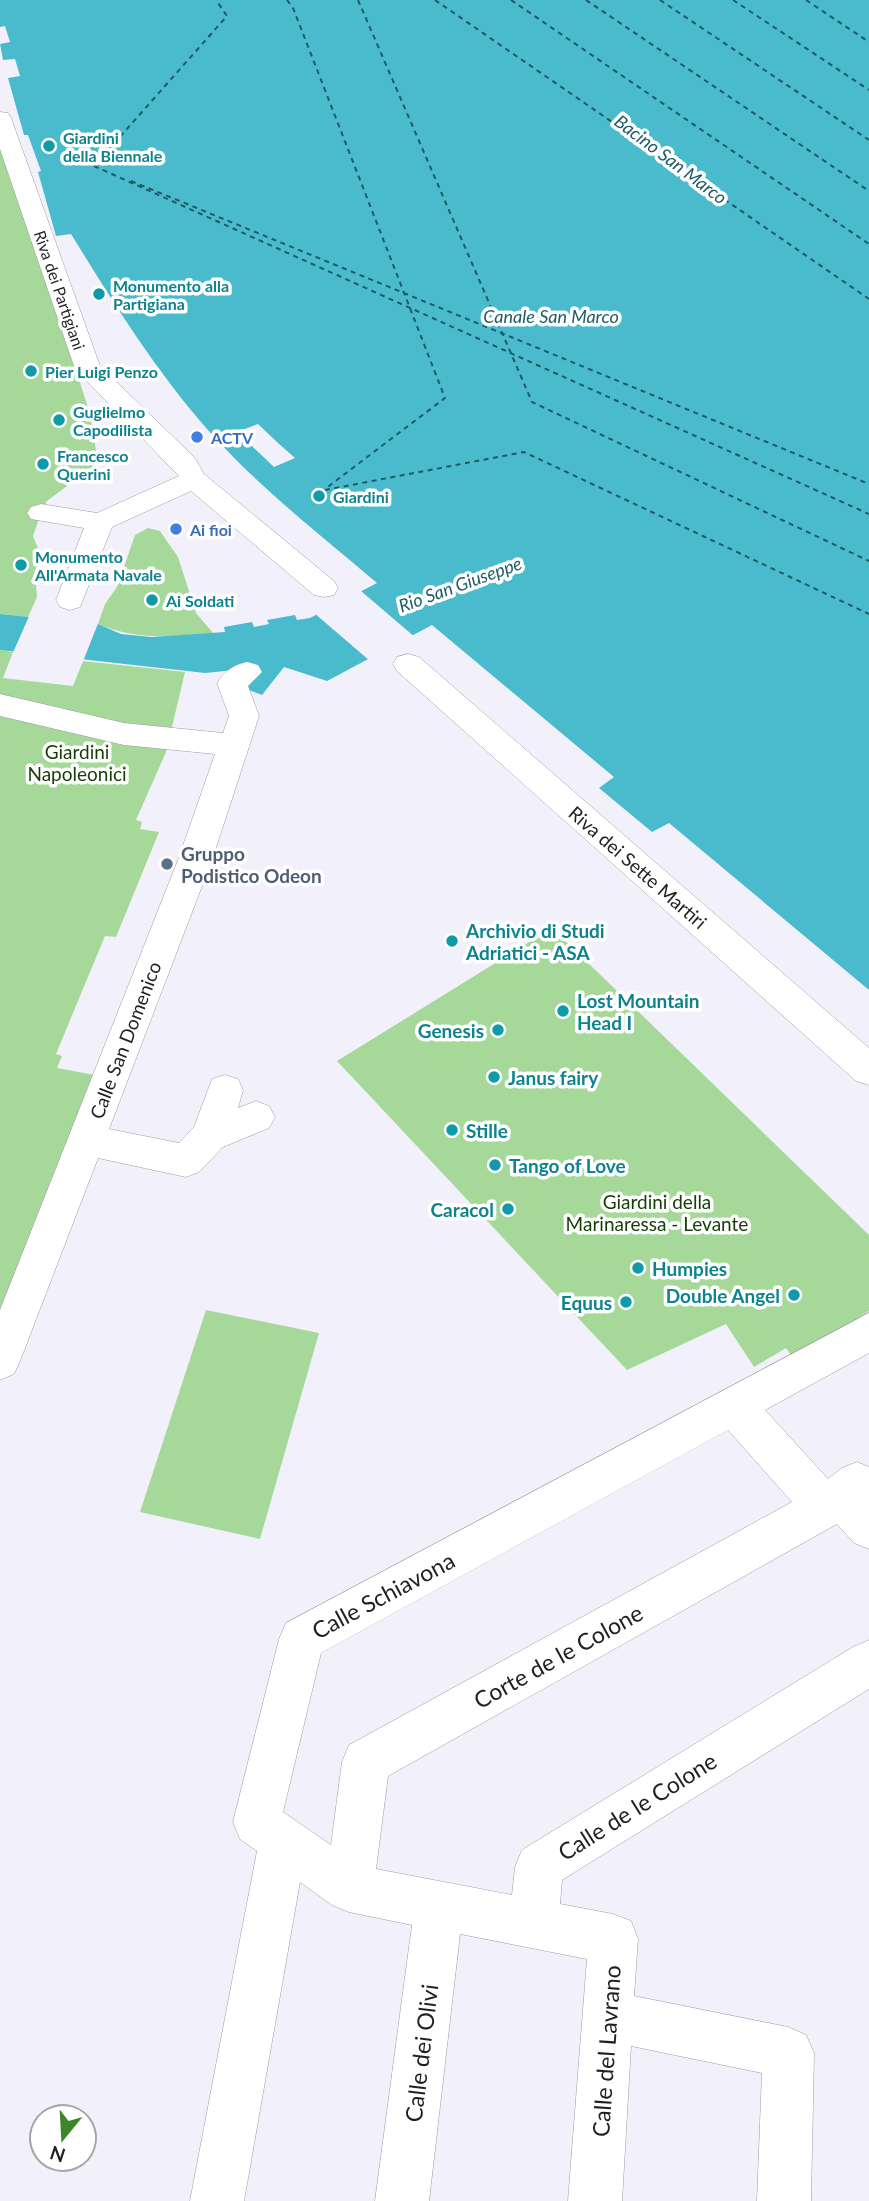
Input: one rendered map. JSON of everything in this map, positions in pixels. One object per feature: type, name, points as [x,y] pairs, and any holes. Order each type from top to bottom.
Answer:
[{"type":"street","name":"Riva dei Partigiani","points":[[8,121],[23,152],[88,369],[185,464],[194,479],[324,589]]},
{"type":"street","points":[[41,513],[100,522],[194,479]]},
{"type":"street","points":[[70,600],[100,522]]},
{"type":"street","name":"Riva dei Sette Martiri","points":[[408,664],[869,1070]]},
{"type":"street","name":"Calle San Domenico","points":[[0,705],[124,734],[244,707],[195,860],[0,1362]]},
{"type":"street","points":[[210,1136],[225,1090]]},
{"type":"street","points":[[86,1140],[186,1161],[210,1136],[256,1117]]},
{"type":"street","name":"Calle Schiavona","points":[[283,1842],[257,1822],[302,1639],[735,1407],[869,1332]]},
{"type":"street","points":[[735,1407],[841,1495],[869,1528]]},
{"type":"street","name":"Corte de le Colone","points":[[349,1888],[366,1762],[841,1495]]},
{"type":"street","name":"Calle de le Colone","points":[[534,1924],[539,1867],[869,1663]]},
{"type":"street","points":[[217,2201],[283,1842],[349,1888],[534,1924]]},
{"type":"street","name":"Calle dei Olivi","points":[[402,2201],[439,1906]]},
{"type":"street","name":"Calle del Lavrano","points":[[534,1924],[613,1939],[595,2201]]},
{"type":"street","points":[[608,2016],[789,2053],[784,2201]]},
{"type":"green space","points":[[0,132],[90,414],[98,463],[47,501],[41,513],[33,536],[39,551],[35,574],[37,597],[28,617],[0,614]]},
{"type":"green space","points":[[148,528],[160,531],[178,557],[196,613],[213,633],[141,635],[98,624],[105,604],[117,587],[135,535]]},
{"type":"green space","name":"Giardini Napoleonici","points":[[0,650],[13,652],[3,678],[73,686],[83,661],[185,672],[166,752],[136,820],[142,822],[140,829],[159,832],[116,937],[105,936],[56,1054],[62,1056],[57,1068],[100,1076],[0,1327]]},
{"type":"green space","name":"Giardini della Marinaressa - Levante","points":[[552,928],[869,1235],[869,1311],[795,1361],[786,1348],[754,1367],[726,1324],[627,1370],[337,1061]]},
{"type":"green space","points":[[206,1310],[319,1333],[260,1539],[140,1512]]},
{"type":"water","name":"Canale San Marco","points":[[0,0],[869,0],[869,990],[669,823],[652,832],[599,788],[614,777],[432,625],[327,681],[284,667],[262,695],[241,687],[255,668],[205,673],[0,650],[0,614],[98,624],[121,634],[151,637],[225,632],[224,627],[252,622],[254,627],[269,624],[267,620],[295,615],[297,620],[310,618],[377,583],[275,496],[218,441],[158,367],[71,234],[56,236],[38,172],[41,171],[28,135],[24,135],[8,78],[20,76],[15,59],[3,60],[0,44],[10,42],[5,26],[0,27]]},
{"type":"pier","name":"Giardini","points":[[258,424],[295,458],[274,467],[237,432]]},
{"type":"pier","points":[[358,589],[416,638],[370,661],[313,612]]},
{"type":"pier","points":[[30,614],[99,621],[82,664],[12,655]]},
{"type":"ferry route","points":[[95,165],[227,16],[216,0]]},
{"type":"ferry route","points":[[287,0],[293,8],[404,293]]},
{"type":"ferry route","points":[[358,0],[502,333]]},
{"type":"ferry route","points":[[435,0],[869,299]]},
{"type":"ferry route","points":[[511,0],[869,244]]},
{"type":"ferry route","points":[[586,0],[869,191]]},
{"type":"ferry route","points":[[660,0],[869,140]]},
{"type":"ferry route","points":[[733,0],[869,90]]},
{"type":"ferry route","points":[[806,0],[869,42]]},
{"type":"ferry route","points":[[94,166],[410,308]]},
{"type":"ferry route","points":[[131,181],[404,293]]},
{"type":"ferry route","points":[[404,293],[502,333]]},
{"type":"ferry route","points":[[404,293],[410,308]]},
{"type":"ferry route","points":[[325,489],[445,398],[410,308]]},
{"type":"ferry route","points":[[410,308],[511,353]]},
{"type":"ferry route","points":[[502,333],[869,484]]},
{"type":"ferry route","points":[[502,333],[511,353]]},
{"type":"ferry route","points":[[511,353],[869,514]]},
{"type":"ferry route","points":[[511,353],[532,402],[869,561]]},
{"type":"ferry route","points":[[325,490],[524,452],[869,614]]},
{"type":"place","name":"Giardini della Biennale","points":[[49,146]]},
{"type":"place","name":"Monumento alla Partigiana","points":[[99,294]]},
{"type":"place","name":"Pier Luigi Penzo","points":[[31,371]]},
{"type":"place","name":"Guglielmo Capodilista","points":[[59,420]]},
{"type":"place","name":"ACTV","points":[[197,437]]},
{"type":"place","name":"Francesco Querini","points":[[43,464]]},
{"type":"place","name":"Giardini","points":[[319,496]]},
{"type":"place","name":"Ai fioi","points":[[176,529]]},
{"type":"place","name":"Monumento All'Armata Navale","points":[[21,565]]},
{"type":"place","name":"Ai Soldati","points":[[152,600]]},
{"type":"place","name":"Gruppo Podistico Odeon","points":[[167,864]]},
{"type":"place","name":"Archivio di Studi Adriatici - ASA","points":[[452,941]]},
{"type":"place","name":"Lost Mountain Head I","points":[[563,1011]]},
{"type":"place","name":"Genesis","points":[[498,1030]]},
{"type":"place","name":"Janus fairy","points":[[494,1077]]},
{"type":"place","name":"Stille","points":[[452,1130]]},
{"type":"place","name":"Tango of Love","points":[[495,1165]]},
{"type":"place","name":"Caracol","points":[[508,1209]]},
{"type":"place","name":"Humpies","points":[[638,1268]]},
{"type":"place","name":"Double Angel","points":[[794,1295]]},
{"type":"place","name":"Equus","points":[[626,1302]]},
{"type":"water label","name":"Bacino San Marco","points":[[671,159]]},
{"type":"water label","name":"Rio San Giuseppe","points":[[460,584]]}]
